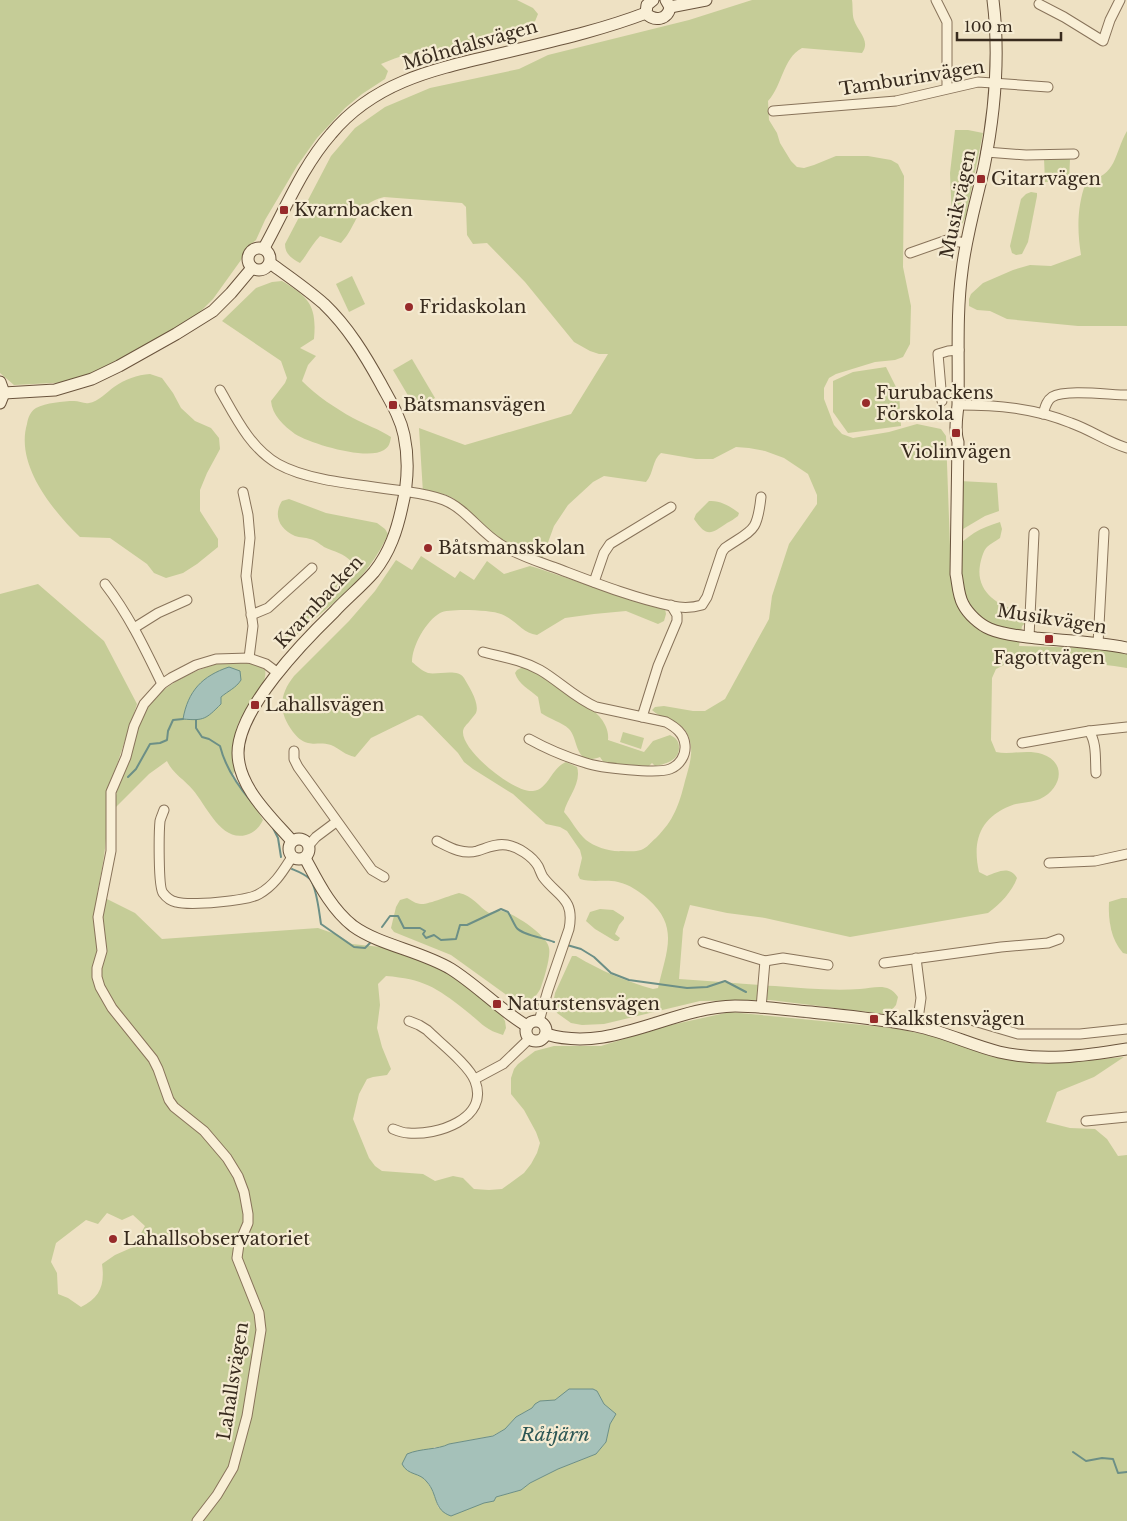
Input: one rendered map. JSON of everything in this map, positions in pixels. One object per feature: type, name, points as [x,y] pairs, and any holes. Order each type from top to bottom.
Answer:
[{"type":"street","points":[[646,13],[647,5],[652,0]]},
{"type":"street","points":[[668,3],[706,0]]},
{"type":"street","points":[[936,0],[947,22],[947,88]]},
{"type":"street","name":"Musikvägen","points":[[994,0],[996,82],[993,116],[966,243],[960,289],[958,410],[960,437],[958,442],[956,574],[963,605],[979,622],[990,629],[1030,637],[1127,648]]},
{"type":"street","points":[[1039,4],[1103,41],[1120,0]]},
{"type":"street","name":"Mölndalsvägen","points":[[264,248],[296,186],[319,149],[348,116],[386,89],[439,69],[646,13],[652,18],[662,18],[669,12],[668,3]]},
{"type":"street","name":"Tamburinvägen","points":[[773,111],[896,101],[978,82],[1048,87]]},
{"type":"street","points":[[986,152],[1042,155],[1074,154]]},
{"type":"street","points":[[910,253],[947,240],[966,243]]},
{"type":"street","points":[[255,248],[264,248],[270,256],[270,263],[262,270],[252,268],[248,262],[249,254],[255,248]]},
{"type":"street","name":"Kvarnbacken","points":[[270,263],[325,305],[351,334],[372,368],[401,424],[407,454],[408,471],[406,491],[394,537],[374,571],[310,635],[278,673],[244,724],[239,740],[240,770],[249,790],[292,841]]},
{"type":"street","points":[[1,392],[55,390],[92,379],[119,366],[213,311],[252,268]]},
{"type":"street","points":[[942,401],[938,354],[959,350]]},
{"type":"street","points":[[220,390],[249,436],[265,455],[276,463],[308,476],[406,491],[444,500],[463,513],[487,535],[507,548],[594,582],[671,606],[687,608],[702,606],[712,584],[722,552],[754,529],[760,511],[761,497]]},
{"type":"street","points":[[1043,414],[1050,399],[1063,394],[1127,395]]},
{"type":"street","points":[[958,410],[996,405],[1043,414],[1079,426],[1127,448]]},
{"type":"street","points":[[242,492],[248,515],[250,538],[246,576],[253,626],[249,658]]},
{"type":"street","points":[[594,582],[604,553],[610,544],[671,507]]},
{"type":"street","points":[[1098,644],[1104,532]]},
{"type":"street","points":[[1030,637],[1034,533]]},
{"type":"street","points":[[251,615],[268,608],[312,568]]},
{"type":"street","points":[[105,584],[120,603],[162,684]]},
{"type":"street","points":[[134,628],[158,612],[187,600]]},
{"type":"street","points":[[642,716],[658,666],[676,620],[677,615],[671,606]]},
{"type":"street","points":[[484,652],[520,661],[538,669],[587,703],[596,707],[666,722],[681,734],[684,740],[684,752],[682,759],[675,767],[669,770],[656,771],[588,764],[555,753],[529,739]]},
{"type":"street","name":"Lahallsvägen","points":[[197,1521],[217,1495],[233,1468],[247,1416],[261,1330],[259,1313],[237,1258],[239,1244],[248,1223],[248,1214],[244,1192],[238,1176],[227,1158],[204,1131],[174,1108],[153,1059],[112,1008],[100,987],[97,977],[98,963],[102,951],[98,917],[111,851],[111,792],[126,757],[140,712],[150,697],[162,684],[196,665],[216,659],[249,658],[266,664],[278,673]]},
{"type":"street","points":[[1022,743],[1089,731],[1127,728]]},
{"type":"street","points":[[1089,731],[1093,737],[1096,773]]},
{"type":"street","points":[[294,751],[294,759],[298,767],[336,822],[372,870],[384,877]]},
{"type":"street","points":[[164,810],[160,821],[160,882],[162,892],[174,902],[216,902],[251,898],[275,882],[292,857]]},
{"type":"street","points":[[309,845],[302,839],[292,841],[289,850],[292,857],[299,860],[305,858],[309,852],[309,845],[316,837],[336,822]]},
{"type":"street","points":[[437,841],[455,850],[468,852],[503,844],[516,848],[534,862],[544,878],[561,894],[566,902],[571,920],[569,929],[539,1021]]},
{"type":"street","points":[[1049,863],[1095,860],[1127,854]]},
{"type":"street","points":[[305,858],[331,903],[354,926],[364,933],[432,959],[450,969],[527,1026]]},
{"type":"street","points":[[884,963],[1048,943],[1059,939]]},
{"type":"street","points":[[703,942],[765,961],[783,958],[828,965]]},
{"type":"street","points":[[916,958],[921,998],[917,1026]]},
{"type":"street","points":[[761,1008],[765,961]]},
{"type":"street","points":[[546,1034],[586,1040],[602,1038],[709,1009],[734,1006],[874,1019],[917,1026],[999,1052],[1025,1056],[1065,1058],[1127,1049]]},
{"type":"street","points":[[393,1130],[407,1134],[441,1130],[467,1116],[476,1100],[477,1088],[475,1079],[452,1053],[427,1030],[409,1021]]},
{"type":"street","points":[[539,1021],[545,1026],[546,1034],[540,1041],[534,1042],[529,1039],[526,1033],[527,1026],[532,1022],[539,1021]]},
{"type":"street","points":[[974,1021],[1018,1034],[1080,1034],[1127,1029]]},
{"type":"street","points":[[475,1079],[503,1064],[529,1039]]},
{"type":"street","points":[[1086,1121],[1127,1117]]},
{"type":"green space","points":[[0,0],[517,0],[533,8],[538,14],[530,27],[499,40],[470,47],[437,49],[416,53],[381,64],[388,71],[385,79],[345,108],[317,138],[297,166],[265,220],[256,240],[245,249],[241,260],[213,299],[194,318],[150,345],[72,382],[14,385],[0,373]]},
{"type":"green space","points":[[752,0],[852,0],[854,20],[865,44],[862,53],[802,48],[795,53],[786,65],[777,88],[768,101],[769,120],[791,161],[797,167],[804,168],[836,156],[868,156],[891,160],[898,164],[904,176],[903,267],[911,306],[910,344],[903,357],[895,360],[875,362],[829,378],[824,388],[824,399],[834,425],[842,434],[853,438],[889,432],[917,424],[941,429],[946,436],[950,546],[960,543],[974,533],[1000,522],[1002,529],[1000,538],[984,551],[980,565],[980,575],[986,592],[992,598],[1008,607],[1027,612],[1028,621],[1022,626],[1019,646],[1094,648],[1127,654],[1127,668],[1096,664],[1066,664],[1004,665],[996,669],[992,678],[991,740],[996,752],[1031,752],[1042,754],[1056,763],[1059,776],[1057,783],[1047,795],[1040,799],[1014,805],[1000,811],[985,824],[978,841],[977,861],[979,872],[987,876],[999,871],[1007,871],[1014,874],[1017,878],[1005,897],[988,913],[850,937],[765,918],[727,913],[690,905],[683,929],[679,979],[849,990],[881,987],[890,989],[898,997],[896,1005],[890,1012],[884,1014],[770,1000],[700,1001],[604,1024],[582,1025],[571,1023],[557,1013],[553,1004],[555,993],[572,956],[576,956],[623,979],[653,989],[658,988],[668,940],[664,920],[658,909],[641,893],[626,885],[613,881],[580,879],[578,875],[582,858],[580,850],[567,831],[560,827],[546,824],[513,794],[464,762],[458,753],[422,716],[418,715],[371,738],[355,757],[331,745],[308,743],[298,737],[288,725],[283,711],[282,704],[285,690],[294,676],[349,621],[375,591],[396,560],[412,570],[421,556],[455,578],[460,571],[474,580],[487,561],[504,574],[530,566],[665,609],[664,621],[658,624],[626,611],[565,618],[537,635],[527,632],[501,614],[489,611],[445,611],[435,617],[421,634],[414,649],[412,662],[428,673],[457,673],[464,678],[473,695],[477,709],[463,732],[471,750],[480,760],[502,778],[524,790],[533,791],[543,787],[557,768],[566,762],[577,767],[578,779],[564,812],[580,834],[590,843],[608,850],[641,850],[662,831],[675,812],[683,790],[691,755],[688,736],[682,726],[652,710],[655,707],[664,706],[705,711],[725,699],[769,619],[772,596],[789,544],[817,504],[817,495],[808,474],[784,458],[765,451],[736,447],[713,459],[696,459],[661,453],[656,459],[646,482],[604,476],[593,482],[568,505],[554,526],[542,559],[512,547],[494,538],[453,498],[444,494],[423,493],[419,428],[465,445],[571,414],[608,354],[590,351],[574,342],[525,282],[487,243],[473,244],[467,235],[466,207],[462,203],[384,197],[375,200],[362,210],[341,243],[320,236],[300,263],[289,255],[285,244],[331,156],[355,128],[385,107],[430,88],[519,69],[548,55],[689,20]]},
{"type":"green space","points":[[955,130],[983,133],[966,216],[962,224],[956,225],[952,220],[950,173]]},
{"type":"green space","points":[[1127,131],[1127,326],[1078,326],[1007,319],[990,311],[977,310],[969,306],[971,294],[983,283],[1030,265],[1051,266],[1081,255],[1079,218],[1086,182],[1096,179],[1109,169]]},
{"type":"green space","points":[[1044,158],[1070,159],[1069,182],[1045,182]]},
{"type":"green space","points":[[1031,192],[1037,193],[1037,196],[1028,242],[1022,254],[1016,255],[1012,253],[1010,246],[1021,199]]},
{"type":"green space","points":[[352,276],[365,304],[349,312],[336,284]]},
{"type":"green space","points":[[282,281],[305,298],[314,318],[314,339],[300,348],[316,356],[308,365],[302,381],[320,397],[340,410],[391,437],[389,445],[384,450],[366,454],[340,450],[313,442],[295,434],[276,415],[271,401],[287,378],[281,361],[222,321],[256,288],[272,282]]},
{"type":"green space","points":[[412,359],[435,398],[416,409],[393,370]]},
{"type":"green space","name":"Furubackens Förskola","points":[[886,367],[899,393],[901,426],[848,433],[833,412],[833,381],[853,372]]},
{"type":"green space","points":[[150,374],[162,378],[181,408],[195,421],[211,428],[219,438],[220,449],[200,490],[200,511],[218,539],[218,547],[183,573],[166,578],[154,573],[147,564],[110,538],[80,537],[48,501],[31,471],[26,455],[27,424],[32,411],[36,408],[60,402],[92,402],[122,382],[136,376]]},
{"type":"green space","points":[[960,481],[997,483],[999,511],[985,516],[963,529]]},
{"type":"green space","points":[[289,499],[326,513],[377,523],[388,534],[374,559],[356,583],[285,647],[283,643],[284,638],[342,579],[352,562],[314,540],[289,533],[281,526],[278,516],[279,506],[282,501]]},
{"type":"green space","points":[[709,501],[717,501],[728,506],[739,513],[738,516],[713,532],[706,532],[694,519],[696,514]]},
{"type":"green space","points":[[38,584],[104,641],[137,704],[106,798],[107,823],[105,846],[97,894],[135,913],[162,939],[318,928],[338,935],[352,944],[381,947],[417,958],[467,985],[499,1011],[505,1021],[506,1028],[503,1035],[486,1028],[455,1002],[420,982],[386,976],[378,984],[380,1005],[377,1028],[391,1069],[387,1075],[367,1079],[359,1094],[353,1119],[369,1158],[382,1171],[423,1174],[435,1181],[453,1176],[463,1178],[474,1189],[502,1189],[524,1173],[537,1153],[540,1143],[524,1110],[511,1094],[511,1078],[518,1064],[535,1051],[554,1046],[601,1046],[666,1026],[730,1012],[893,1028],[933,1036],[993,1057],[1039,1064],[1124,1057],[1094,1077],[1057,1092],[1046,1122],[1070,1128],[1095,1129],[1107,1139],[1118,1156],[1127,1155],[1127,1521],[0,1521],[0,594]],"holes":[[[107,1213],[122,1220],[133,1215],[145,1226],[140,1235],[140,1244],[115,1255],[102,1264],[103,1278],[100,1290],[93,1299],[81,1307],[58,1294],[57,1273],[51,1262],[56,1243],[86,1220],[98,1224]],[[593,1389],[597,1391],[604,1404],[616,1414],[610,1424],[606,1442],[596,1454],[558,1469],[530,1483],[521,1490],[496,1497],[494,1501],[484,1502],[451,1516],[438,1507],[432,1489],[419,1475],[434,1447],[443,1447],[449,1444],[492,1436],[505,1429],[516,1417],[540,1401],[555,1400],[560,1396],[578,1390]]]},
{"type":"green space","points":[[230,660],[257,665],[265,670],[260,690],[238,724],[235,738],[235,765],[232,777],[263,820],[258,827],[249,834],[237,836],[222,828],[193,790],[172,769],[167,761],[149,774],[114,809],[118,786],[129,762],[139,726],[151,703],[170,685],[181,678],[206,667]]},
{"type":"green space","points":[[525,666],[550,680],[596,713],[606,727],[608,740],[644,752],[653,741],[670,735],[678,743],[677,756],[667,763],[655,766],[652,763],[649,766],[604,763],[600,757],[586,758],[578,750],[569,729],[541,713],[538,697],[519,681],[515,673]]},
{"type":"green space","points":[[623,732],[644,738],[641,749],[620,742]]},
{"type":"green space","points":[[459,893],[472,899],[489,913],[496,911],[506,912],[529,925],[547,943],[549,956],[544,979],[539,991],[529,1002],[512,999],[451,955],[394,932],[391,928],[396,907],[400,900],[407,898],[424,904]]},
{"type":"green space","points":[[1127,898],[1127,954],[1123,953],[1116,942],[1109,916],[1109,902]]},
{"type":"green space","points":[[600,909],[613,910],[624,917],[615,934],[620,938],[618,941],[595,929],[586,921],[590,912]]},
{"type":"water","points":[[229,667],[240,671],[241,680],[221,697],[221,704],[204,718],[196,720],[183,719],[188,700],[198,686],[211,675]]},
{"type":"water","name":"Råtjärn","points":[[569,1389],[593,1389],[597,1391],[604,1404],[616,1414],[610,1424],[606,1442],[596,1454],[558,1469],[530,1483],[521,1490],[496,1497],[494,1501],[451,1516],[438,1506],[430,1487],[424,1479],[407,1470],[402,1464],[407,1454],[412,1452],[493,1436],[505,1429],[516,1417],[532,1408],[535,1404],[540,1401],[555,1400]]},
{"type":"waterway","points":[[128,777],[136,769],[150,744],[167,740],[168,731],[173,720],[183,719]]},
{"type":"waterway","points":[[196,720],[196,728],[202,737],[220,746],[232,775],[251,801]]},
{"type":"waterway","points":[[273,828],[278,838],[281,857]]},
{"type":"waterway","points":[[292,869],[310,879],[317,900],[321,924],[354,947],[365,948],[370,943]]},
{"type":"waterway","points":[[382,927],[390,916],[398,916],[404,928],[420,928],[425,931],[423,934],[426,938],[434,935],[441,940],[456,939],[460,925],[467,925],[501,909],[508,912],[519,930],[554,942]]},
{"type":"waterway","points":[[567,945],[581,949],[594,957],[611,973],[629,980],[687,988],[707,987],[725,981],[746,992]]},
{"type":"waterway","points":[[1073,1452],[1086,1461],[1102,1458],[1113,1459],[1118,1473],[1127,1472]]},
{"type":"place","name":"Gitarrvägen","points":[[981,179]]},
{"type":"place","name":"Kvarnbacken","points":[[284,210]]},
{"type":"place","name":"Fridaskolan","points":[[409,307]]},
{"type":"place","name":"Furubackens Förskola","points":[[866,403]]},
{"type":"place","name":"Båtsmansvägen","points":[[393,405]]},
{"type":"place","name":"Violinvägen","points":[[956,433]]},
{"type":"place","name":"Båtsmansskolan","points":[[428,548]]},
{"type":"place","name":"Fagottvägen","points":[[1049,639]]},
{"type":"place","name":"Lahallsvägen","points":[[255,705]]},
{"type":"place","name":"Naturstensvägen","points":[[497,1004]]},
{"type":"place","name":"Kalkstensvägen","points":[[874,1019]]},
{"type":"place","name":"Lahallsobservatoriet","points":[[113,1239]]}]
